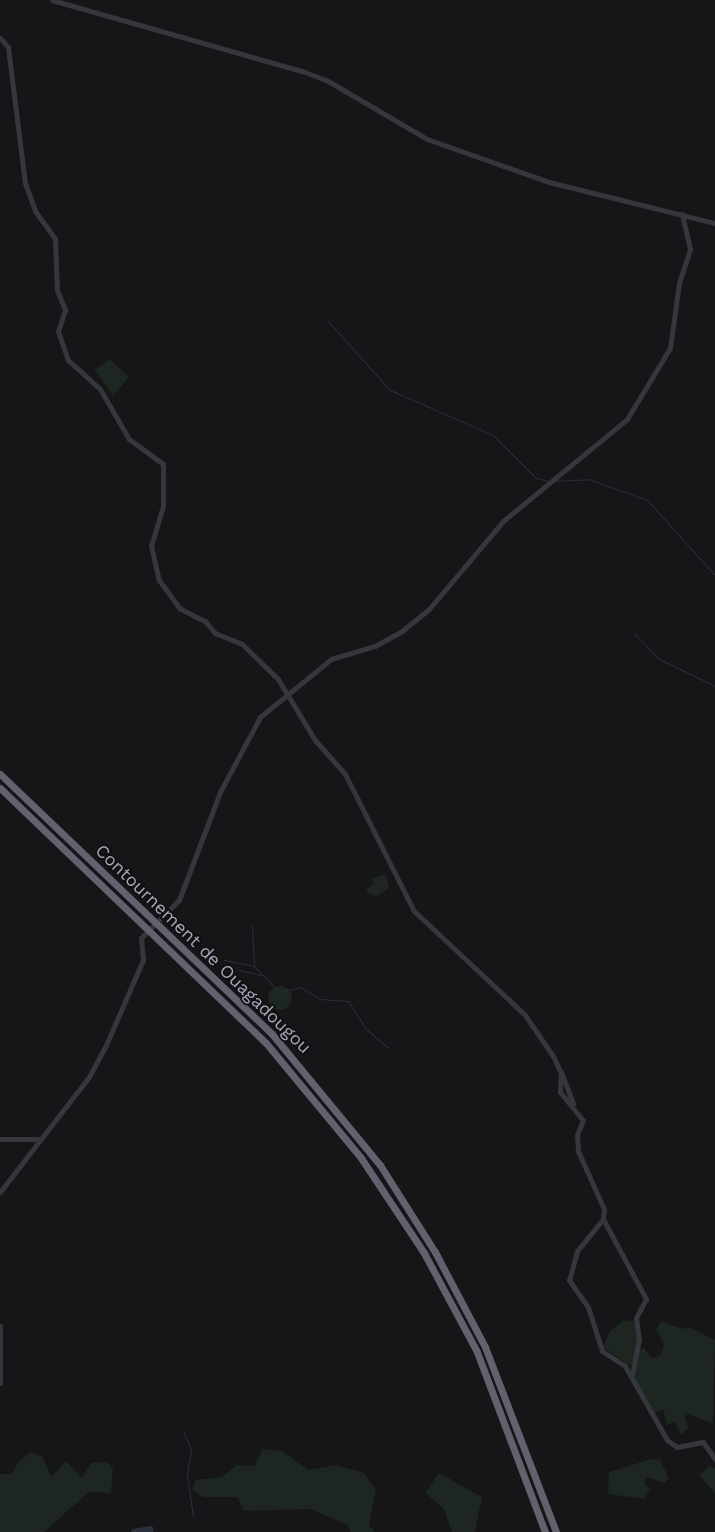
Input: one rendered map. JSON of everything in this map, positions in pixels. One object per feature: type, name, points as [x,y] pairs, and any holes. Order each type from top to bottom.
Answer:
[{"type":"highway","name":"Contournement de Ouagadougou","points":[[0,774],[272,1034],[380,1164],[435,1252],[485,1347],[556,1532]]},
{"type":"highway","name":"Contournement de Ouagadougou","points":[[0,788],[266,1043],[335,1123],[394,1205],[477,1352],[546,1532]]},
{"type":"street","points":[[52,0],[302,71],[328,81],[427,139],[549,182],[715,223]]},
{"type":"street","points":[[0,38],[8,47],[24,183],[35,211],[55,239],[58,290],[65,310],[58,331],[68,360],[100,389],[129,439],[163,464],[163,506],[151,546],[159,580],[179,608],[260,660],[288,695],[314,740],[345,774],[414,911],[525,1015],[560,1070],[573,1106]]},
{"type":"street","points":[[0,1192],[89,1077],[117,1026],[143,960],[142,938],[148,929],[179,900],[243,744],[260,717],[331,659],[376,646],[402,632],[429,609],[503,521],[627,418],[670,348],[679,283],[690,250],[682,214]]},
{"type":"street","points":[[560,1070],[558,1089],[583,1120],[577,1135],[578,1151],[604,1209],[603,1219],[577,1251],[568,1277],[588,1307],[602,1351],[626,1366],[670,1444],[700,1441],[715,1459]]},
{"type":"street","points":[[0,1139],[42,1140]]},
{"type":"street","points":[[603,1219],[646,1299],[636,1318],[639,1340],[632,1379]]},
{"type":"street","points":[[0,1326],[0,1383]]},
{"type":"shaded area","points":[[110,359],[129,377],[113,396],[95,370]]},
{"type":"shaded area","points":[[386,874],[389,888],[377,897],[366,890],[374,883],[371,879]]},
{"type":"shaded area","points":[[280,986],[285,987],[291,993],[291,1003],[285,1009],[280,1010],[275,1009],[269,1003],[268,998],[269,993],[275,987]]},
{"type":"shaded area","points":[[624,1320],[637,1322],[639,1351],[644,1347],[651,1359],[661,1355],[664,1344],[656,1330],[661,1321],[682,1329],[689,1327],[715,1340],[713,1424],[684,1412],[688,1428],[681,1435],[675,1422],[667,1425],[663,1409],[653,1414],[635,1389],[636,1370],[603,1347],[610,1331]]},
{"type":"shaded area","points":[[263,1449],[282,1451],[308,1470],[336,1465],[364,1473],[376,1490],[369,1525],[375,1532],[351,1532],[347,1525],[311,1509],[244,1511],[237,1497],[203,1497],[192,1490],[195,1480],[222,1477],[237,1465],[254,1466]]},
{"type":"shaded area","points":[[31,1452],[42,1456],[51,1477],[66,1461],[82,1478],[91,1463],[107,1462],[113,1469],[111,1493],[89,1492],[44,1532],[0,1532],[0,1474],[12,1474],[18,1462]]},
{"type":"shaded area","points":[[651,1459],[660,1460],[669,1478],[665,1483],[646,1477],[644,1483],[650,1490],[644,1499],[608,1494],[609,1472]]},
{"type":"shaded area","points":[[710,1465],[715,1468],[715,1494],[699,1475]]},
{"type":"shaded area","points":[[439,1473],[482,1497],[475,1532],[452,1532],[444,1509],[425,1493]]},
{"type":"waterway","points":[[327,320],[390,390],[493,435],[536,478],[549,481]]},
{"type":"waterway","points":[[555,481],[588,479],[647,500],[715,575]]},
{"type":"waterway","points":[[634,633],[659,659],[715,686]]},
{"type":"waterway","points":[[252,926],[254,966]]},
{"type":"waterway","points":[[224,960],[254,966],[279,992],[300,987],[320,999],[348,1001],[366,1029],[389,1048]]},
{"type":"waterway","points":[[239,970],[264,976]]},
{"type":"waterway","points":[[183,1431],[191,1449],[187,1475],[193,1517]]},
{"type":"waterway","points":[[134,1532],[150,1529]]}]
